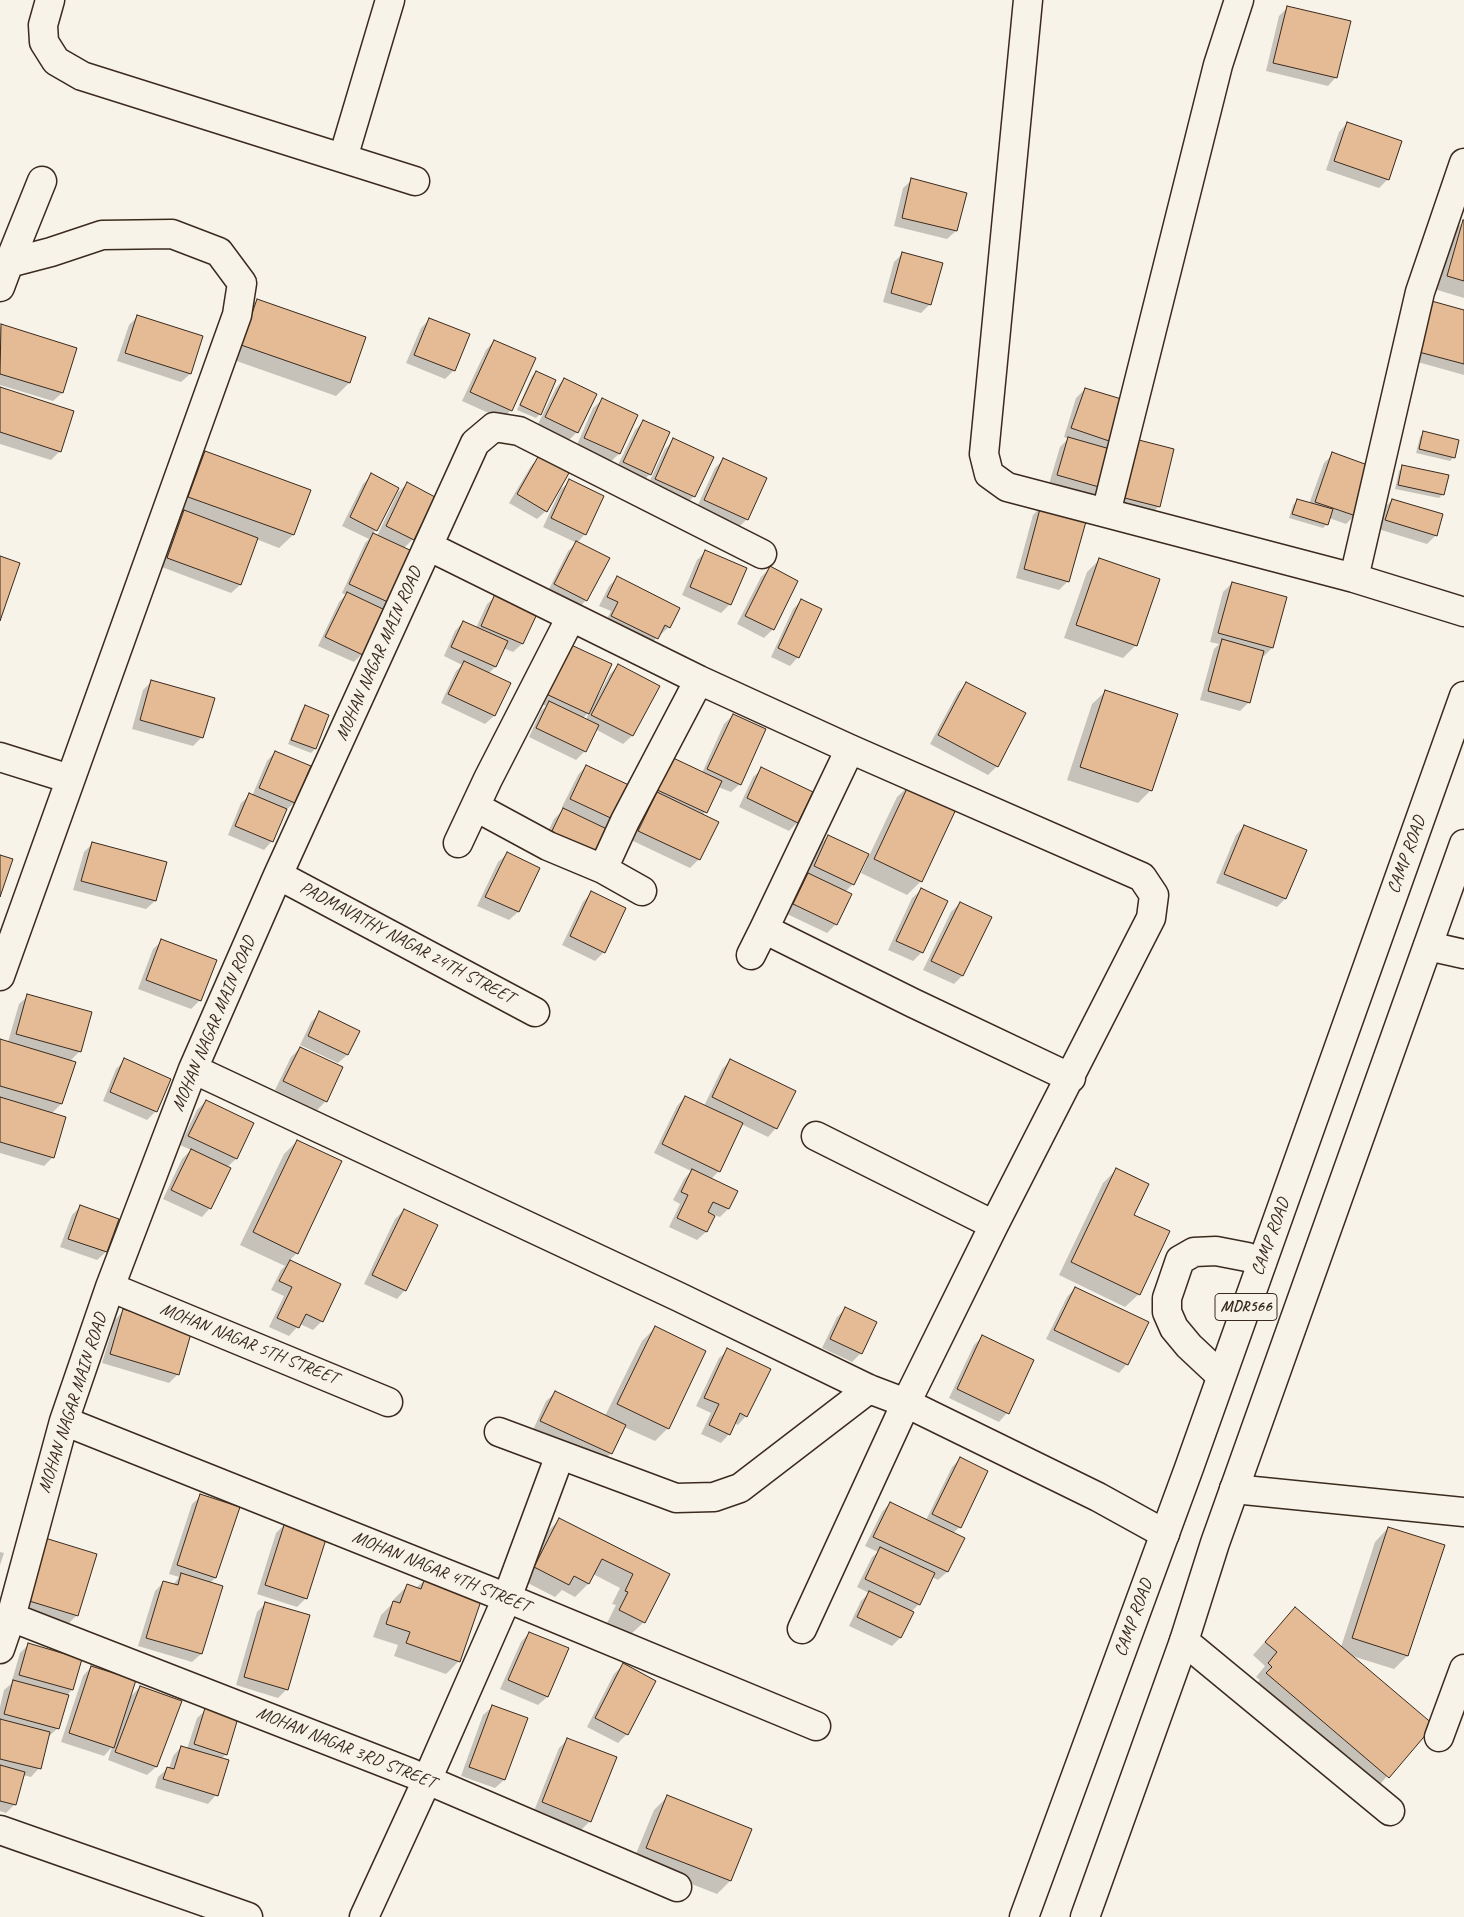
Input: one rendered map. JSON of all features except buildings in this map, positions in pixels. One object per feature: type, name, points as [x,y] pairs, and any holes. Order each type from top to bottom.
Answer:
[{"type":"street","points":[[50,0],[43,25],[44,42],[56,61],[82,76],[415,181]]},
{"type":"street","points":[[343,158],[390,0]]},
{"type":"street","points":[[1028,0],[984,454],[989,474],[1007,487],[1354,578],[1464,612]]},
{"type":"street","points":[[1106,513],[1218,65],[1239,0]]},
{"type":"street","points":[[1354,578],[1420,292],[1464,163]]},
{"type":"street","points":[[5,275],[42,180]]},
{"type":"street","points":[[0,976],[237,314],[242,283],[219,252],[172,234],[102,235],[51,252],[5,275]]},
{"type":"street","name":"MOHAN NAGAR MAIN ROAD","points":[[0,1649],[11,1617],[64,1420],[110,1286],[193,1069],[278,875],[475,443],[494,427],[519,431],[762,554]]},
{"type":"street","points":[[428,546],[700,680],[850,749],[1142,877],[1154,895],[1152,918],[994,1225],[906,1403],[802,1629]]},
{"type":"street","points":[[458,843],[488,779],[571,617]]},
{"type":"street","points":[[603,869],[625,821],[700,680]]},
{"type":"street","name":"CAMP ROAD","points":[[1024,1917],[1222,1376],[1464,696]]},
{"type":"street","points":[[751,955],[850,749]]},
{"type":"street","points":[[0,757],[70,779]]},
{"type":"street","points":[[476,808],[548,846],[603,869],[642,892]]},
{"type":"street","name":"MDR566","points":[[1085,1917],[1184,1641],[1234,1489],[1464,844]]},
{"type":"street","name":"PADMAVATHY NAGAR 24TH STREET","points":[[278,875],[535,1012]]},
{"type":"street","points":[[764,929],[1071,1078]]},
{"type":"street","points":[[1428,946],[1464,954]]},
{"type":"street","points":[[193,1069],[679,1297],[869,1389],[906,1403],[1098,1497],[1165,1534]]},
{"type":"street","points":[[816,1136],[994,1225]]},
{"type":"street","points":[[1222,1376],[1189,1346],[1174,1328],[1167,1312],[1167,1298],[1180,1260],[1194,1252],[1216,1251],[1262,1262]]},
{"type":"street","name":"MOHAN NAGAR 5TH STREET","points":[[110,1286],[388,1402]]},
{"type":"street","points":[[499,1432],[676,1498],[714,1497],[740,1488],[869,1389]]},
{"type":"street","name":"MOHAN NAGAR 4TH STREET","points":[[64,1420],[507,1598],[816,1726]]},
{"type":"street","points":[[364,1917],[507,1598],[560,1455]]},
{"type":"street","points":[[1234,1489],[1464,1512]]},
{"type":"street","name":"MOHAN NAGAR 3RD STREET","points":[[11,1617],[427,1780],[677,1887]]},
{"type":"street","points":[[1184,1641],[1390,1811]]},
{"type":"street","points":[[1439,1737],[1464,1669]]},
{"type":"street","points":[[0,1830],[248,1917]]}]
